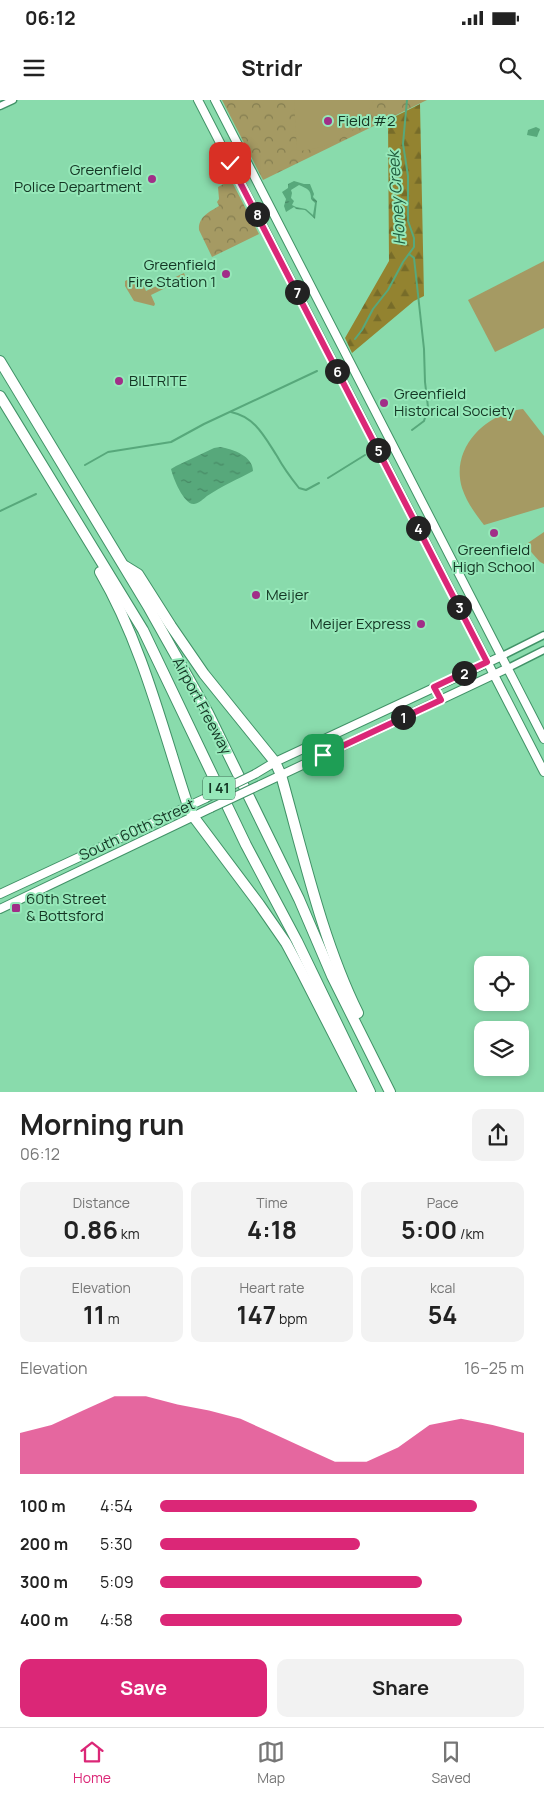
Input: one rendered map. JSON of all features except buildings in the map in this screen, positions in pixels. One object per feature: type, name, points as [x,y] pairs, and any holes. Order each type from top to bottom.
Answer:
[{"type":"highway","name":"Airport Freeway","points":[[0,361],[123,565],[208,713],[299,899],[332,976],[390,1092]]},
{"type":"highway","name":"Airport Freeway","points":[[0,396],[143,630],[246,845],[297,941],[370,1092]]},
{"type":"highway","points":[[57,490],[59,506],[107,584],[125,620],[193,816],[286,943],[363,1092]]},
{"type":"highway","points":[[123,565],[138,574],[204,674],[275,762],[282,775],[332,949],[353,1001],[389,1075],[390,1092]]},
{"type":"main road","points":[[198,100],[544,772]]},
{"type":"main road","points":[[215,100],[544,739]]},
{"type":"main road","name":"South 60th Street","points":[[0,894],[206,798],[275,762],[502,656]]},
{"type":"main road","name":"South 60th Street","points":[[0,909],[508,668]]},
{"type":"main road","points":[[434,687],[441,700]]},
{"type":"street","points":[[0,106],[13,100]]},
{"type":"street","name":"South 60th Street","points":[[502,656],[544,635]]},
{"type":"street","name":"South 60th Street","points":[[508,668],[544,650]]},
{"type":"green space","points":[[222,100],[427,100],[263,180]]},
{"type":"green space","name":"Field #2","points":[[294,100],[374,100],[361,121],[343,137],[322,147],[297,151]]},
{"type":"green space","points":[[420,104],[424,296],[414,301],[352,353],[345,338],[389,261],[388,120]]},
{"type":"green space","points":[[231,180],[259,234],[212,257],[199,230],[199,225],[205,215],[219,206],[217,202],[219,199],[218,187]]},
{"type":"green space","points":[[544,261],[544,328],[495,352],[468,300]]},
{"type":"green space","points":[[184,273],[186,278],[151,295],[154,306],[134,301],[125,286],[125,281],[135,276],[139,284],[142,282],[146,291]]},
{"type":"green space","points":[[523,409],[544,436],[544,507],[484,525],[474,512],[462,488],[461,459],[466,446],[484,425],[496,417]]},
{"type":"green space","points":[[544,532],[544,564],[525,545]]},
{"type":"water","points":[[536,127],[540,129],[537,137],[527,135],[528,130]]},
{"type":"water","points":[[294,181],[310,184],[314,194],[313,197],[317,201],[315,219],[305,210],[294,207],[286,212],[284,206],[286,199],[282,192],[288,188],[288,184]],"holes":[[[299,185],[309,191],[311,199],[315,203],[313,215],[306,209],[292,205],[294,201],[291,198],[291,190]]]},
{"type":"water","points":[[214,448],[231,449],[246,457],[250,461],[253,471],[218,489],[198,503],[190,503],[183,496],[171,469]]},
{"type":"waterway","name":"Honey Creek","points":[[355,339],[414,247],[414,238],[408,221],[408,176],[403,144],[407,100]]},
{"type":"waterway","points":[[409,254],[414,258],[428,407],[424,421],[412,430]]},
{"type":"waterway","name":"Honey Creek","points":[[85,465],[108,452],[171,442],[204,424],[317,371]]},
{"type":"waterway","points":[[231,412],[246,418],[258,428],[299,488],[306,490],[319,483]]},
{"type":"waterway","points":[[328,478],[365,455]]},
{"type":"waterway","name":"Honey Creek","points":[[0,511],[36,494]]},
{"type":"place","name":"Field #2","points":[[328,121]]},
{"type":"place","name":"Greenfield Police Department","points":[[152,179]]},
{"type":"place","name":"Greenfield Fire Station 1","points":[[226,274]]},
{"type":"place","name":"BILTRITE","points":[[119,381]]},
{"type":"place","name":"Greenfield Historical Society","points":[[384,403]]},
{"type":"place","name":"Greenfield High School","points":[[494,533]]},
{"type":"place","name":"Meijer","points":[[256,595]]},
{"type":"place","name":"Meijer Express","points":[[421,624]]},
{"type":"place","name":"60th Street & Bottsford","points":[[16,908]]},
{"type":"route","points":[[230,163],[487,662],[434,687],[441,700],[323,755]]}]
